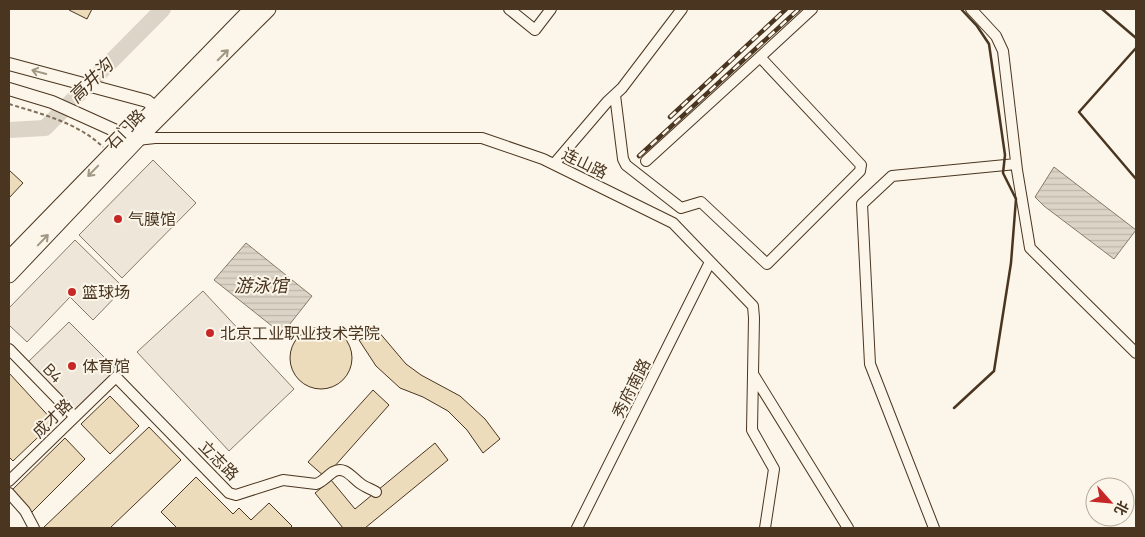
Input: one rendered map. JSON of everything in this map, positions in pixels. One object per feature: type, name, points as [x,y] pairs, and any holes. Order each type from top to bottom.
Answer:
[{"type":"highway","name":"石门路","points":[[160,111],[252,9]]},
{"type":"highway","name":"石门路","points":[[9,259],[110,153],[132,138],[268,9]]},
{"type":"highway","name":"石门路","points":[[9,275],[119,161],[132,138]]},
{"type":"main road","points":[[9,64],[147,100],[160,111]]},
{"type":"main road","points":[[9,89],[52,102],[132,138]]},
{"type":"street","points":[[509,9],[535,30],[551,9]]},
{"type":"street","points":[[554,164],[622,88],[682,9]]},
{"type":"street","points":[[646,162],[812,9]]},
{"type":"street","points":[[971,9],[996,36],[1003,51],[1016,164],[1030,248],[1136,353]]},
{"type":"street","points":[[668,221],[680,208],[701,202],[767,264],[860,171],[861,165],[760,57]]},
{"type":"street","points":[[614,95],[623,158],[626,165],[680,208]]},
{"type":"street","name":"连山路","points":[[132,138],[482,138],[543,159],[673,223],[753,306],[752,430],[774,469],[765,528]]},
{"type":"street","points":[[934,528],[870,364],[862,204],[892,176],[1016,164]]},
{"type":"street","name":"秀府南路","points":[[578,528],[710,262]]},
{"type":"street","name":"B4","points":[[9,349],[75,417]]},
{"type":"street","points":[[753,374],[848,528]]},
{"type":"street","name":"成才路","points":[[9,481],[116,377]]},
{"type":"street","name":"立志路","points":[[116,377],[229,493],[236,495],[283,480],[316,484],[340,470],[346,471],[360,484],[376,492]]},
{"type":"street","points":[[9,493],[25,511],[34,528]]},
{"type":"path","points":[[9,104],[46,115],[72,126],[92,136],[110,153]]},
{"type":"shaded area","name":"气膜馆","points":[[153,160],[196,203],[122,278],[79,235]]},
{"type":"shaded area","name":"篮球场","points":[[75,240],[124,288],[93,320],[70,297],[27,342],[9,325],[9,308]]},
{"type":"shaded area","points":[[203,291],[294,389],[229,451],[137,352]]},
{"type":"shaded area","name":"体育馆","points":[[69,322],[117,370],[75,411],[28,362]]},
{"type":"water","points":[[1054,167],[1136,230],[1114,259],[1044,206],[1035,197]]},
{"type":"water","name":"游泳馆","points":[[246,243],[312,296],[282,334],[214,280]]},
{"type":"building","points":[[69,9],[92,9],[87,19]]},
{"type":"building","points":[[9,170],[23,183],[9,198]]},
{"type":"building","points":[[315,327],[327,327],[343,336],[350,346],[352,358],[350,370],[343,380],[327,389],[315,389],[304,384],[295,375],[290,364],[290,352],[295,341],[304,332]]},
{"type":"building","points":[[378,331],[406,364],[421,375],[460,396],[485,419],[500,439],[483,453],[467,430],[448,411],[423,397],[400,388],[376,366],[359,340]]},
{"type":"building","points":[[9,373],[54,422],[13,461],[9,457]]},
{"type":"building","points":[[373,390],[389,405],[325,477],[308,462]]},
{"type":"building","points":[[110,396],[139,426],[110,454],[81,424]]},
{"type":"building","points":[[149,427],[181,460],[110,528],[43,528]]},
{"type":"building","points":[[65,438],[85,459],[32,512],[11,491]]},
{"type":"building","points":[[435,443],[448,460],[365,528],[343,528],[315,493],[331,480],[355,509]]},
{"type":"building","points":[[196,477],[233,514],[239,508],[251,520],[269,503],[292,526],[290,528],[177,528],[161,512]]},
{"type":"waterway","name":"高井沟","points":[[9,130],[45,128],[163,9]]},
{"type":"railway","points":[[670,117],[786,9]]},
{"type":"railway","points":[[639,156],[799,9]]},
{"type":"wall","points":[[954,408],[994,371],[1011,263],[1016,199],[1003,173],[1005,155],[989,44],[977,26],[961,9]]},
{"type":"wall","points":[[1102,9],[1136,38]]},
{"type":"wall","points":[[1136,48],[1079,112],[1136,179]]},
{"type":"place","name":"气膜馆","points":[[118,219]]},
{"type":"place","name":"篮球场","points":[[72,292]]},
{"type":"place","name":"北京工业职业技术学院","points":[[210,333]]},
{"type":"place","name":"体育馆","points":[[72,366]]}]
